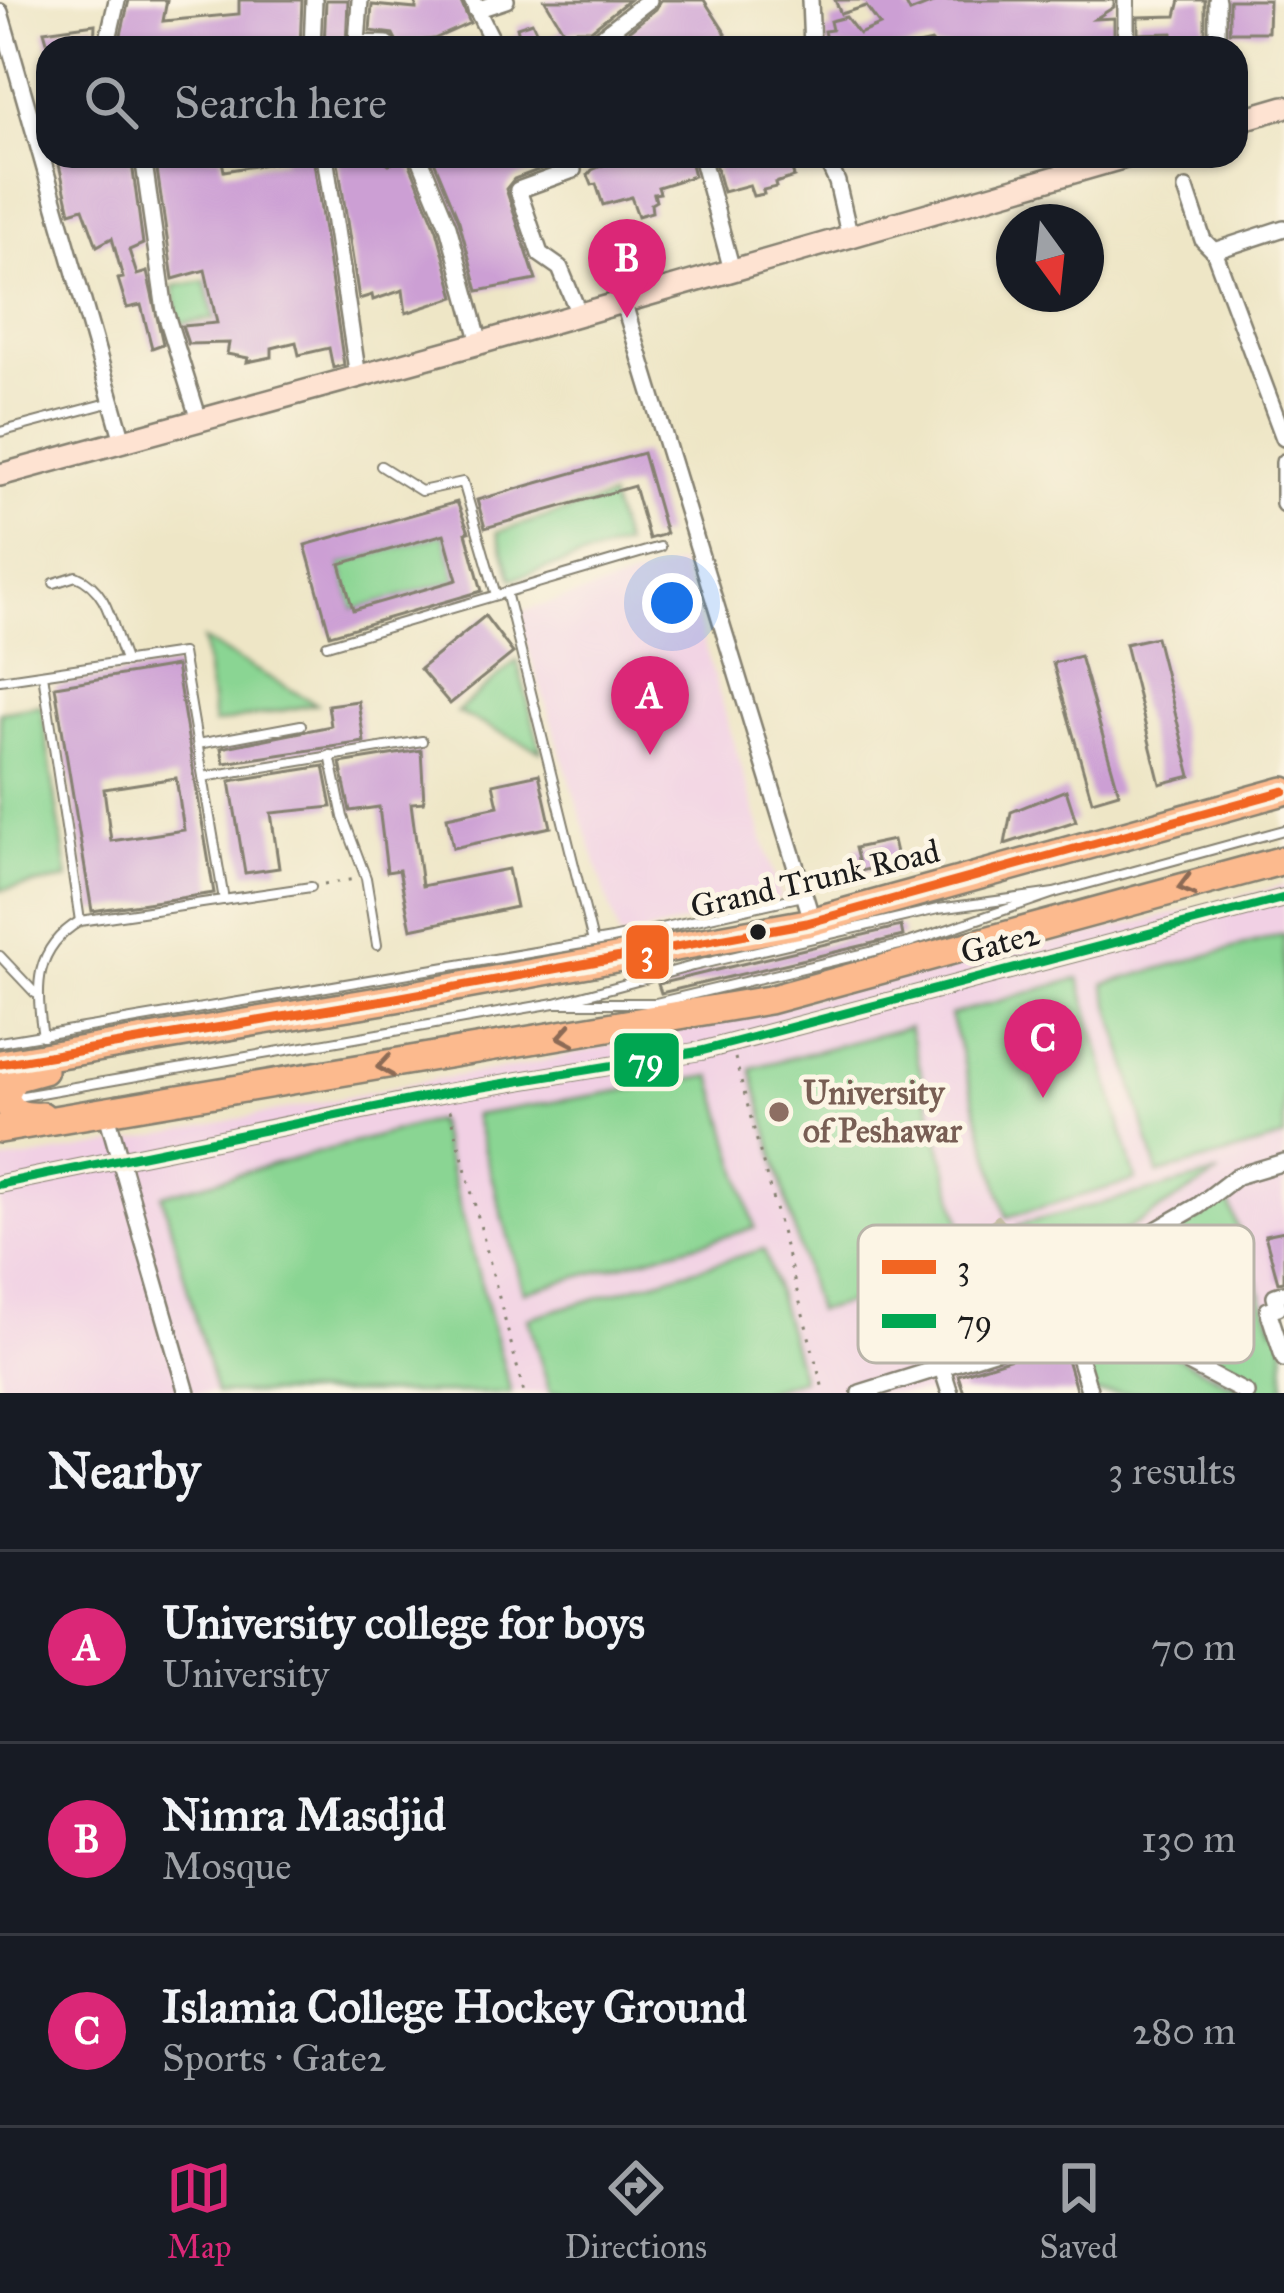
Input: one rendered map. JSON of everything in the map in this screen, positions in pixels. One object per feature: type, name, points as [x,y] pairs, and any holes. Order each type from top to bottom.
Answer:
[{"type":"highway","name":"Grand Trunk Road","points":[[0,1064],[44,1045],[169,1033],[703,944],[815,907],[1059,855],[1284,788]]},
{"type":"highway","points":[[0,1129],[769,1000],[1284,860]]},
{"type":"highway","points":[[103,1111],[20,1115],[7,1103],[7,1087],[25,1074],[142,1047],[169,1033]]},
{"type":"street","points":[[108,36],[116,0]]},
{"type":"street","points":[[312,36],[314,0]]},
{"type":"street","points":[[357,36],[360,0]]},
{"type":"street","points":[[490,36],[474,5],[506,0]]},
{"type":"street","points":[[603,36],[650,0]]},
{"type":"street","points":[[809,0],[811,36]]},
{"type":"street","points":[[1126,0],[1126,36]]},
{"type":"street","points":[[1216,36],[1217,0]]},
{"type":"street","points":[[0,12],[36,137]]},
{"type":"street","points":[[1248,117],[1284,106]]},
{"type":"street","points":[[45,168],[123,441]]},
{"type":"street","points":[[145,168],[165,311],[199,420]]},
{"type":"street","points":[[327,168],[358,377]]},
{"type":"street","points":[[424,168],[448,226],[480,343]]},
{"type":"street","points":[[572,168],[518,190],[540,254],[560,268],[579,314]]},
{"type":"street","points":[[704,168],[732,270]]},
{"type":"street","points":[[834,168],[850,238]]},
{"type":"street","points":[[0,476],[1088,168]]},
{"type":"street","points":[[1186,189],[1284,439]]},
{"type":"street","points":[[1214,251],[1284,228]]},
{"type":"street","points":[[623,301],[815,907]]},
{"type":"street","points":[[1284,462],[1284,504]]},
{"type":"street","name":"Gate2","points":[[0,1184],[446,1093],[731,1043],[1284,898]]},
{"type":"street","points":[[103,1111],[187,1393]]},
{"type":"street","points":[[1165,1225],[1237,1176],[1284,1162]]},
{"type":"street","points":[[1284,1293],[1275,1295],[1278,1306],[1268,1310],[1284,1359]]},
{"type":"street","points":[[860,1393],[958,1363]]},
{"type":"street","points":[[1081,1363],[1090,1393]]},
{"type":"street","points":[[1189,1363],[1246,1393]]},
{"type":"street","points":[[942,1368],[950,1393]]},
{"type":"lane","points":[[0,432],[112,402]]},
{"type":"lane","points":[[381,466],[422,491],[463,482],[501,594],[592,942]]},
{"type":"lane","points":[[328,645],[660,547]]},
{"type":"lane","points":[[54,583],[76,576],[93,585],[104,601],[126,662]]},
{"type":"lane","points":[[0,680],[182,653],[224,900]]},
{"type":"lane","points":[[44,674],[80,921]]},
{"type":"lane","points":[[197,744],[301,725]]},
{"type":"lane","points":[[203,777],[422,741]]},
{"type":"lane","points":[[330,755],[343,817],[366,878],[377,946]]},
{"type":"lane","points":[[22,1096],[555,1004],[586,1000],[656,1003],[908,944],[1054,893],[1284,830]]},
{"type":"lane","points":[[44,1045],[35,993],[58,934],[80,921],[311,886]]},
{"type":"lane","points":[[555,1004],[938,909],[1054,893]]},
{"type":"lane","points":[[0,1042],[44,1045],[592,942],[815,907]]},
{"type":"lane","points":[[0,956],[35,993]]},
{"type":"path","points":[[311,886],[366,878]]},
{"type":"path","points":[[731,1043],[824,1393]]},
{"type":"path","points":[[446,1093],[524,1393]]},
{"type":"shaded area","points":[[680,564],[781,898],[620,939],[517,613]]},
{"type":"shaded area","name":"University of Peshawar","points":[[1284,885],[1284,1393],[0,1393],[0,1162],[517,1067]]},
{"type":"green space","points":[[205,281],[214,319],[178,324],[174,286]]},
{"type":"green space","points":[[610,498],[624,545],[512,579],[497,532]]},
{"type":"green space","points":[[444,534],[457,580],[353,610],[340,564]]},
{"type":"green space","points":[[203,640],[316,704],[214,724]]},
{"type":"green space","points":[[517,660],[541,751],[457,712]]},
{"type":"green space","points":[[41,705],[68,879],[0,890],[0,712]]},
{"type":"green space","points":[[1284,934],[1284,1138],[1158,1174],[1104,984]]},
{"type":"green space","points":[[1079,978],[1136,1180],[1007,1217],[950,1015]]},
{"type":"green space","points":[[909,1027],[961,1225],[858,1225],[858,1300],[816,1311],[751,1068]]},
{"type":"green space","points":[[712,1076],[755,1228],[524,1292],[474,1115]]},
{"type":"green space","points":[[436,1120],[511,1393],[216,1393],[162,1195]]},
{"type":"green space","points":[[1220,1173],[1134,1225],[1018,1225]]},
{"type":"green space","points":[[1228,1200],[1237,1225],[1188,1225]]},
{"type":"green space","points":[[764,1249],[802,1379],[755,1393],[550,1393],[528,1318]]},
{"type":"green space","points":[[1254,1274],[1273,1328],[1284,1293],[1284,1393],[1252,1393],[1203,1363],[1254,1363]]},
{"type":"green space","points":[[1084,1363],[1189,1363],[1246,1393],[1092,1393]]},
{"type":"building","points":[[129,0],[167,0],[163,21],[239,14],[239,0],[302,0],[300,36],[121,36]]},
{"type":"building","points":[[326,0],[348,0],[346,36],[324,36]]},
{"type":"building","points":[[416,0],[460,0],[470,23],[441,36],[370,31],[372,5],[416,9]]},
{"type":"building","points":[[545,0],[629,0],[591,30],[553,36],[563,30]]},
{"type":"building","points":[[661,0],[704,0],[726,34],[622,36]]},
{"type":"building","points":[[835,0],[904,0],[910,12],[940,0],[1114,0],[1114,7],[1095,19],[1114,18],[1114,36],[825,36],[824,31],[832,30],[830,21],[846,17],[859,34],[880,25],[866,6],[841,14]]},
{"type":"building","points":[[1180,0],[1205,0],[1205,36],[1138,34],[1138,17],[1176,16]]},
{"type":"building","points":[[1229,0],[1269,0],[1268,32],[1229,32]]},
{"type":"building","points":[[532,22],[539,36],[517,36],[517,27]]},
{"type":"building","points":[[95,24],[94,36],[45,36],[44,31]]},
{"type":"building","points":[[60,168],[133,168],[143,244],[129,250],[137,275],[147,272],[163,344],[152,348],[141,305],[127,308],[112,238],[97,246],[83,208],[70,212]]},
{"type":"building","points":[[157,168],[315,168],[344,365],[333,368],[329,348],[299,355],[296,342],[272,348],[272,357],[247,362],[248,358],[227,354],[229,343],[188,344],[182,326],[217,323],[205,270],[173,279]]},
{"type":"building","points":[[339,168],[412,168],[437,230],[455,297],[406,313],[403,290],[373,300],[372,295],[359,299]]},
{"type":"building","points":[[437,168],[544,168],[514,179],[506,189],[536,280],[478,291],[459,221]]},
{"type":"building","points":[[692,168],[694,176],[658,187],[652,212],[638,216],[631,197],[603,205],[588,175],[592,170]]},
{"type":"building","points":[[716,168],[792,168],[794,177],[775,183],[764,194],[753,196],[749,185],[723,192]]},
{"type":"building","points":[[643,453],[666,534],[649,539],[634,486],[485,528],[477,500]]},
{"type":"building","points":[[457,502],[482,591],[330,635],[305,545]],"holes":[[[444,534],[457,580],[353,610],[340,564]]]},
{"type":"building","points":[[485,616],[513,653],[450,704],[420,669]]},
{"type":"building","points":[[1156,637],[1191,776],[1160,784],[1125,644]]},
{"type":"building","points":[[1080,656],[1119,793],[1092,801],[1053,663]]},
{"type":"building","points":[[176,666],[214,893],[92,911],[55,686]],"holes":[[[176,778],[184,830],[111,841],[104,789]]]},
{"type":"building","points":[[358,701],[364,742],[224,763],[221,748],[331,726],[328,705]]},
{"type":"building","points":[[421,750],[424,802],[411,803],[422,886],[508,869],[516,907],[411,929],[399,870],[387,872],[379,807],[350,811],[340,763]]},
{"type":"building","points":[[324,766],[332,807],[271,813],[279,868],[245,873],[230,781]]},
{"type":"building","points":[[539,774],[551,827],[453,848],[447,817],[498,806],[493,784]]},
{"type":"building","points":[[1066,790],[1076,821],[1005,844],[1011,812]]},
{"type":"building","points":[[893,840],[898,862],[861,871],[855,848]]},
{"type":"building","points":[[901,926],[903,936],[661,993],[658,984]]},
{"type":"building","points":[[1284,1231],[1284,1281],[1278,1282],[1265,1235]]},
{"type":"building","points":[[996,1363],[1068,1363],[1077,1393],[964,1393],[958,1375]]},
{"type":"tunnel","points":[[992,1219],[997,1225]]},
{"type":"transit line","name":"3","points":[[0,1064],[807,923],[1284,791]]},
{"type":"transit line","name":"79","points":[[0,1184],[446,1093],[701,1051],[1284,898]]},
{"type":"place","name":"Nimra Masdjid","points":[[627,318]]},
{"type":"place","name":"University college for boys","points":[[650,755]]},
{"type":"place","name":"Islamia College Hockey Ground","points":[[1043,1098]]},
{"type":"place","name":"University of Peshawar","points":[[779,1112]]}]
